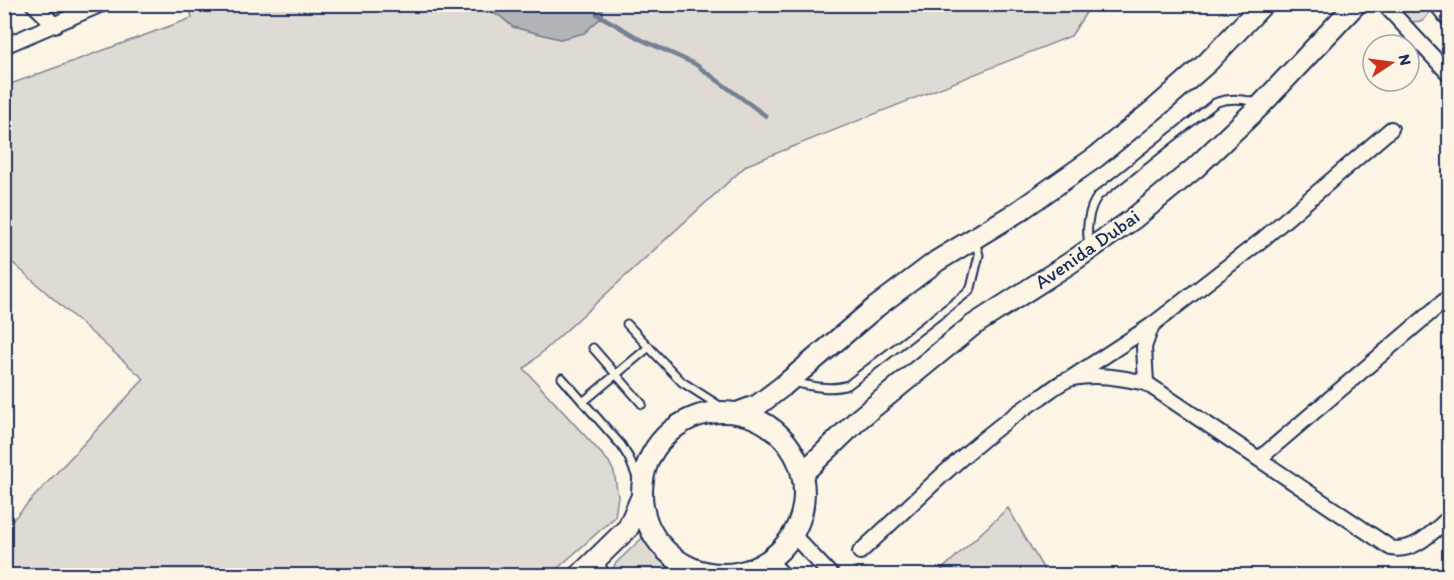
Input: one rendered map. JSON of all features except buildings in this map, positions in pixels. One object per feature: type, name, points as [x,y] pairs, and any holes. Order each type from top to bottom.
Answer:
[{"type":"street","points":[[33,4],[55,25]]},
{"type":"street","points":[[4,46],[102,4]]},
{"type":"street","points":[[733,412],[759,420],[778,433],[796,459],[802,474],[804,495],[801,516],[793,535],[782,549],[753,569],[734,574],[693,573],[672,556],[654,536],[645,517],[642,493],[644,475],[651,454],[672,429],[685,420],[702,414],[733,412],[758,405],[790,381],[876,307],[937,261],[1019,211],[1113,143],[1208,62],[1263,4]]},
{"type":"street","name":"Avenida Dubai","points":[[802,474],[860,418],[972,326],[1133,219],[1195,168],[1262,105],[1356,4]]},
{"type":"street","points":[[1383,4],[1449,75]]},
{"type":"street","points":[[1436,4],[1449,18]]},
{"type":"street","points":[[860,552],[990,434],[1027,405],[1152,325],[1263,239],[1391,129]]},
{"type":"street","points":[[1259,459],[1449,296]]},
{"type":"street","points":[[1146,383],[1143,347],[1152,325]]},
{"type":"street","points":[[1071,378],[1111,378],[1146,383],[1391,548],[1401,550],[1413,546],[1449,517]]},
{"type":"street","points":[[579,576],[602,566],[628,528],[642,493]]},
{"type":"street","points":[[793,535],[832,576]]},
{"type":"street","points":[[769,560],[784,576]]},
{"type":"lane","points":[[1090,249],[1086,235],[1093,202],[1098,196],[1215,103],[1224,99],[1252,101],[1262,105]]},
{"type":"lane","points":[[790,381],[811,386],[840,388],[848,385],[967,293],[971,288],[979,255],[975,238]]},
{"type":"lane","points":[[627,324],[682,382],[733,412]]},
{"type":"lane","points":[[583,402],[649,346]]},
{"type":"lane","points":[[593,348],[642,404]]},
{"type":"lane","points":[[562,378],[621,445],[629,458],[642,493]]},
{"type":"shaded area","points":[[189,5],[471,5],[500,16],[513,27],[560,39],[584,33],[603,16],[603,5],[1091,5],[1071,36],[747,165],[524,369],[609,462],[614,472],[618,496],[615,517],[550,575],[5,575],[4,529],[144,379],[5,256],[5,86],[192,18]]},
{"type":"shaded area","points":[[471,5],[603,5],[603,16],[584,33],[560,39],[513,27],[500,16]]},
{"type":"shaded area","points":[[1395,5],[1429,5],[1430,12],[1423,21],[1410,22]]},
{"type":"shaded area","points":[[1008,508],[1047,575],[936,575]]},
{"type":"shaded area","points":[[642,538],[659,559],[678,574],[675,576],[611,575],[615,564]]},
{"type":"waterway","points":[[597,14],[640,39],[695,64],[766,116]]}]
